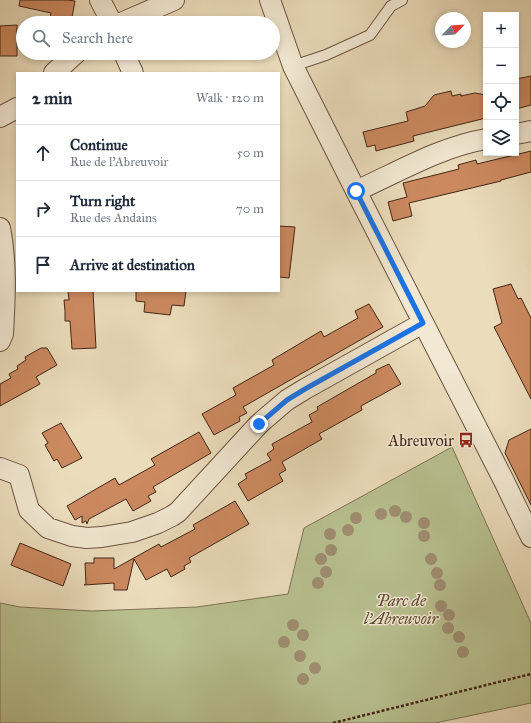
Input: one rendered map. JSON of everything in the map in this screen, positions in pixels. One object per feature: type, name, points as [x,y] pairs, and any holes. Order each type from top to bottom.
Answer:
[{"type":"street","points":[[100,0],[108,16]]},
{"type":"street","points":[[137,16],[174,0]]},
{"type":"street","points":[[270,0],[276,16]]},
{"type":"street","points":[[280,29],[293,66],[531,537]]},
{"type":"street","points":[[55,72],[68,60]]},
{"type":"street","points":[[127,60],[132,72]]},
{"type":"street","points":[[0,117],[16,109]]},
{"type":"street","points":[[519,133],[531,131]]},
{"type":"street","points":[[356,191],[435,154],[483,140]]},
{"type":"street","points":[[0,228],[3,242],[6,281],[3,334],[0,341]]},
{"type":"street","points":[[0,468],[19,475],[29,510],[48,528],[72,536],[87,538],[118,535],[144,528],[178,512],[259,424],[287,400],[423,323]]},
{"type":"lane","points":[[293,66],[326,55],[370,35],[391,6],[402,0]]},
{"type":"path","points":[[333,723],[531,674]]},
{"type":"green space","name":"Parc de l'Abreuvoir","points":[[452,447],[531,623],[531,703],[435,723],[0,723],[0,603],[20,607],[92,611],[197,607],[288,594],[304,528]]},
{"type":"building","points":[[20,0],[75,1],[72,16],[50,16],[51,13],[19,6]]},
{"type":"building","points":[[16,25],[16,56],[0,56],[0,26]]},
{"type":"building","points":[[531,76],[531,105],[519,108],[519,84],[519,78]]},
{"type":"building","points":[[451,91],[452,96],[475,93],[483,94],[483,119],[413,136],[414,141],[376,151],[375,145],[367,147],[363,132],[408,121],[406,112],[425,106],[434,95]]},
{"type":"building","points":[[531,151],[531,172],[501,181],[409,203],[412,216],[393,221],[388,202],[407,197],[403,183],[459,169],[458,165],[476,160],[477,164],[510,156],[519,156],[519,154]]},
{"type":"building","points":[[280,226],[295,227],[289,278],[280,277]]},
{"type":"building","points":[[511,284],[518,299],[521,298],[531,318],[531,399],[494,327],[502,323],[493,289]]},
{"type":"building","points":[[68,292],[93,292],[96,348],[72,349],[70,321],[65,321],[64,300],[69,300]]},
{"type":"building","points":[[136,292],[186,292],[184,306],[172,305],[170,315],[144,312],[145,302],[136,301]]},
{"type":"building","points":[[369,304],[383,327],[243,407],[247,413],[239,417],[240,421],[214,435],[202,414],[236,395],[233,388],[274,365],[272,360],[321,331],[324,337],[358,318],[355,311]]},
{"type":"building","points":[[41,348],[47,348],[57,365],[36,377],[40,384],[0,406],[0,384],[11,378],[9,374],[18,369],[17,366],[26,360],[25,357]]},
{"type":"building","points":[[389,364],[401,384],[361,406],[362,410],[319,434],[322,439],[282,462],[286,470],[279,474],[283,481],[248,501],[238,484],[247,478],[245,474],[271,460],[267,454],[274,449],[272,444],[312,422],[309,415],[318,410],[317,407],[376,373],[376,370]]},
{"type":"building","points":[[61,423],[82,458],[62,468],[57,459],[54,461],[45,445],[48,443],[42,433]]},
{"type":"building","points":[[531,429],[531,505],[505,453],[509,440]]},
{"type":"building","points":[[199,432],[211,453],[153,487],[156,492],[148,496],[151,501],[133,511],[126,499],[89,519],[87,524],[86,521],[82,523],[82,516],[75,520],[67,506],[115,478],[119,485],[155,465],[151,459]]},
{"type":"building","points":[[235,501],[249,524],[189,558],[191,562],[184,566],[185,569],[171,577],[167,569],[146,580],[134,559],[127,590],[114,590],[114,583],[84,585],[86,584],[85,563],[94,563],[94,558],[114,558],[114,569],[159,544],[161,547],[195,529],[193,525]]},
{"type":"building","points":[[20,543],[71,564],[63,586],[11,565]]},
{"type":"place","name":"Abreuvoir","points":[[466,440]]},
{"type":"route","points":[[259,424],[287,400],[423,323],[356,191]]}]
